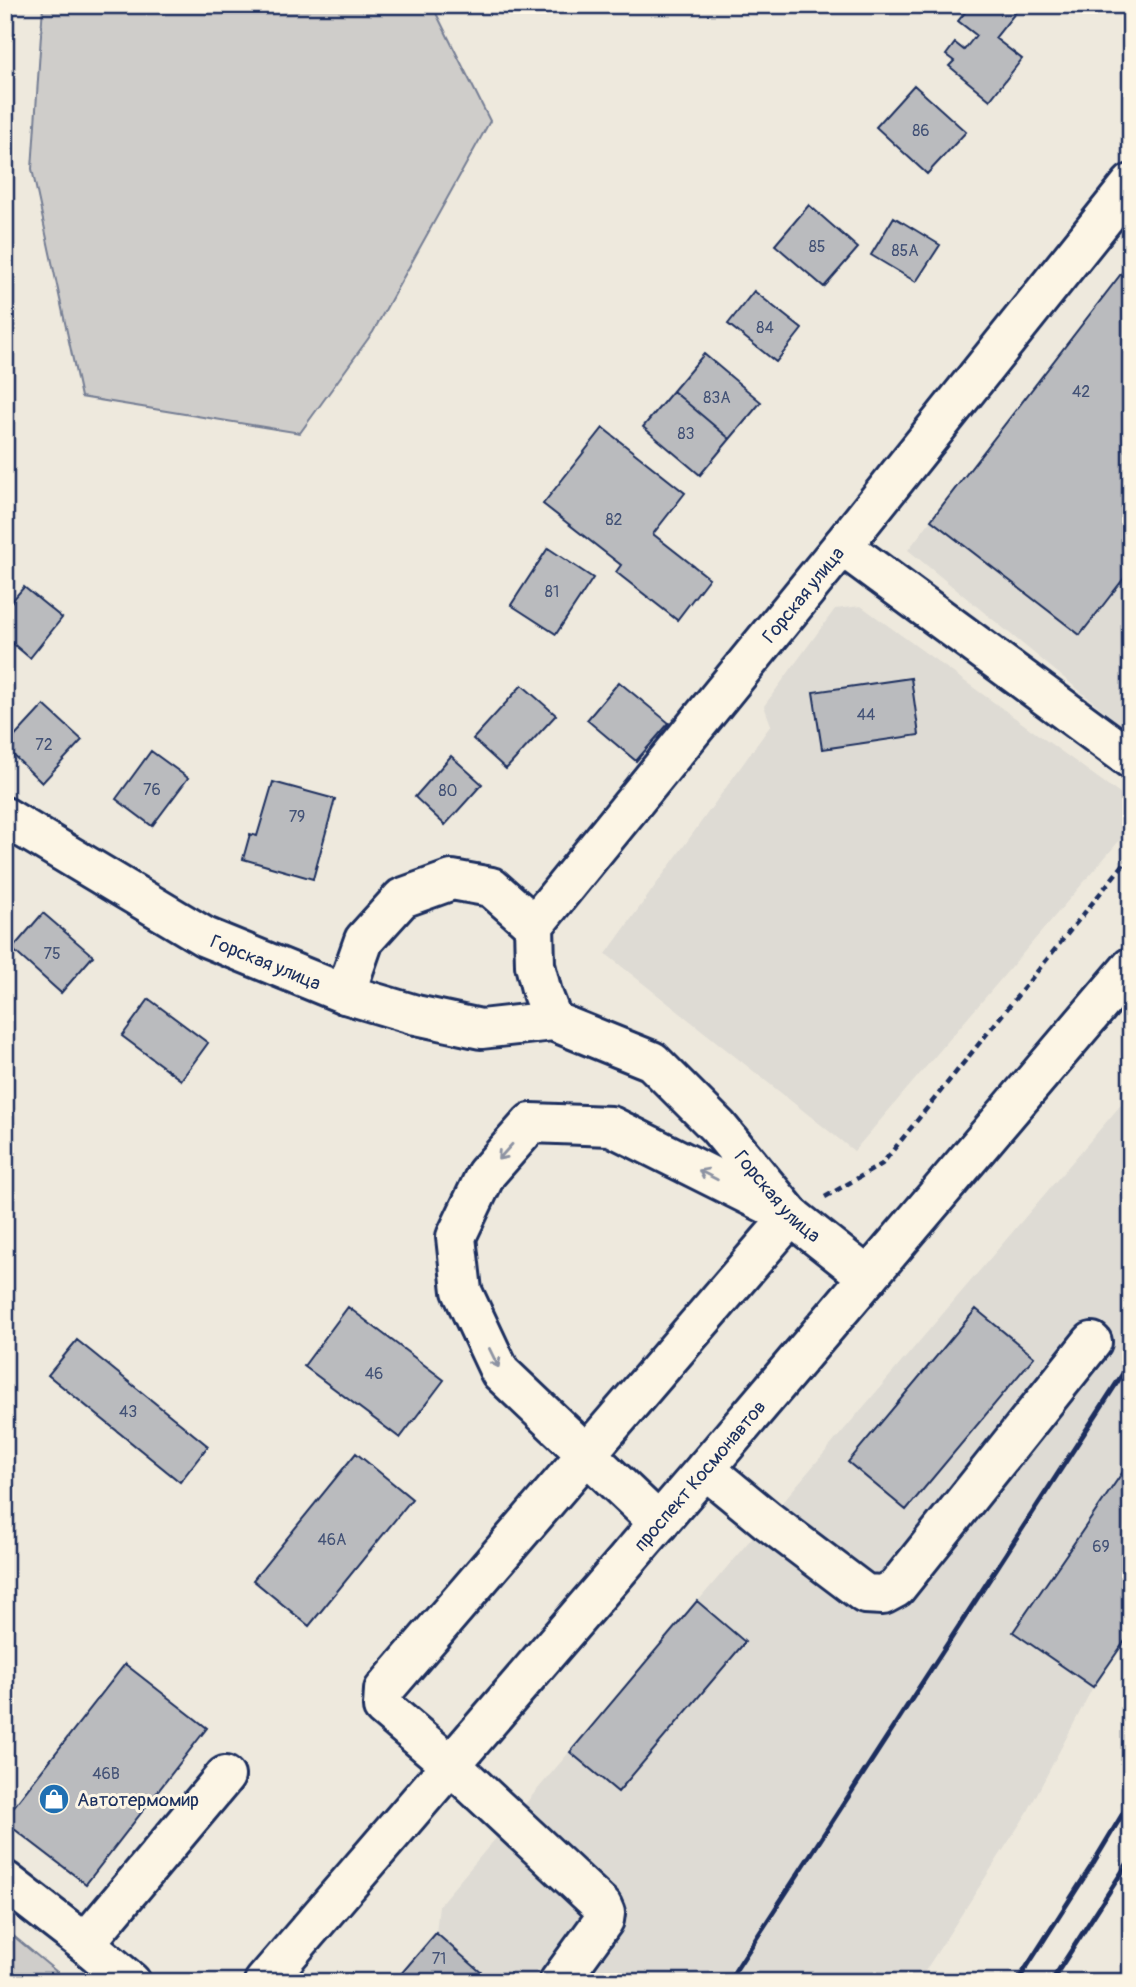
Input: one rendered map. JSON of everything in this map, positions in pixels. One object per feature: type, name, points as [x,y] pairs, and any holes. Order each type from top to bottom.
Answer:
[{"type":"street","name":"Горская улица","points":[[534,925],[1131,184]]},
{"type":"street","points":[[842,546],[1131,760]]},
{"type":"street","name":"Горская улица","points":[[5,817],[205,937],[345,994],[416,1015],[481,1029],[554,1021],[652,1061],[718,1127],[791,1216],[868,1277]]},
{"type":"street","points":[[345,994],[364,940],[402,898],[452,880],[491,887],[534,925],[535,965],[542,993],[554,1021]]},
{"type":"street","name":"проспект Космонавтов","points":[[264,1982],[659,1523],[1131,967]]},
{"type":"street","points":[[559,1982],[604,1920],[606,1913],[602,1906],[451,1765],[383,1707],[384,1690],[587,1455],[791,1216],[611,1126],[531,1123],[486,1174],[456,1237],[462,1291],[500,1371],[587,1455],[659,1523]]},
{"type":"street","points":[[705,1469],[865,1594],[883,1595],[896,1588],[1092,1342]]},
{"type":"street","points":[[85,1943],[225,1776]]},
{"type":"street","points":[[5,1881],[131,1982]]},
{"type":"path","points":[[791,1216],[883,1164],[1131,855]]},
{"type":"shaded area","points":[[43,5],[432,5],[490,121],[373,332],[300,433],[81,397],[32,169]]},
{"type":"shaded area","points":[[1131,261],[1131,733],[908,550]]},
{"type":"shaded area","points":[[861,606],[1131,802],[1131,827],[854,1151],[606,954],[771,725],[764,706],[835,609]]},
{"type":"shaded area","points":[[1131,1093],[1131,1632],[1093,1687],[1027,1813],[918,1982],[394,1982],[436,1933],[439,1905]]},
{"type":"shaded area","points":[[5,1929],[69,1982],[5,1982]]},
{"type":"building","points":[[971,5],[1007,5],[1016,12],[995,38],[1022,59],[990,100],[949,66],[954,61],[946,55],[955,43],[964,50],[976,35],[958,21]]},
{"type":"building","points":[[914,85],[966,132],[927,174],[876,127]]},
{"type":"building","points":[[809,205],[858,248],[824,287],[775,245]]},
{"type":"building","points":[[894,217],[940,245],[916,282],[871,255]]},
{"type":"building","points":[[1131,261],[1131,569],[1080,635],[931,520]]},
{"type":"building","points":[[754,291],[802,329],[776,362],[728,324]]},
{"type":"building","points":[[704,354],[761,402],[730,439],[673,391]]},
{"type":"building","points":[[673,391],[730,439],[700,475],[643,427]]},
{"type":"building","points":[[603,428],[685,493],[653,534],[709,578],[677,620],[616,572],[621,565],[543,504]]},
{"type":"building","points":[[548,548],[593,578],[556,634],[511,605]]},
{"type":"building","points":[[24,587],[62,618],[30,658],[5,637],[5,609]]},
{"type":"building","points":[[911,678],[919,735],[822,749],[813,692]]},
{"type":"building","points":[[619,682],[669,723],[636,761],[587,720]]},
{"type":"building","points":[[522,685],[556,715],[506,769],[473,739]]},
{"type":"building","points":[[44,705],[82,740],[42,783],[5,747]]},
{"type":"building","points":[[151,751],[188,778],[152,826],[116,799]]},
{"type":"building","points":[[451,756],[482,784],[445,825],[415,797]]},
{"type":"building","points":[[273,782],[335,799],[313,879],[243,859],[250,834],[257,836]]},
{"type":"building","points":[[43,913],[93,956],[61,993],[12,949]]},
{"type":"building","points":[[149,999],[208,1043],[181,1080],[122,1036]]},
{"type":"building","points":[[348,1307],[444,1380],[400,1438],[304,1366]]},
{"type":"building","points":[[976,1309],[1034,1357],[906,1510],[848,1462]]},
{"type":"building","points":[[77,1340],[208,1446],[180,1482],[48,1375]]},
{"type":"building","points":[[356,1453],[412,1499],[309,1626],[253,1580]]},
{"type":"building","points":[[1131,1460],[1131,1632],[1093,1687],[1013,1632]]},
{"type":"building","points":[[697,1601],[745,1642],[618,1792],[570,1752]]},
{"type":"building","points":[[125,1664],[207,1728],[86,1884],[5,1822],[5,1818]]},
{"type":"building","points":[[436,1933],[492,1982],[394,1982]]},
{"type":"railway","points":[[728,1982],[1131,1361]]},
{"type":"railway","points":[[1017,1982],[1131,1800]]},
{"type":"railway","points":[[1051,1982],[1131,1858]]},
{"type":"place","name":"Автотермомир","points":[[54,1799]]}]
